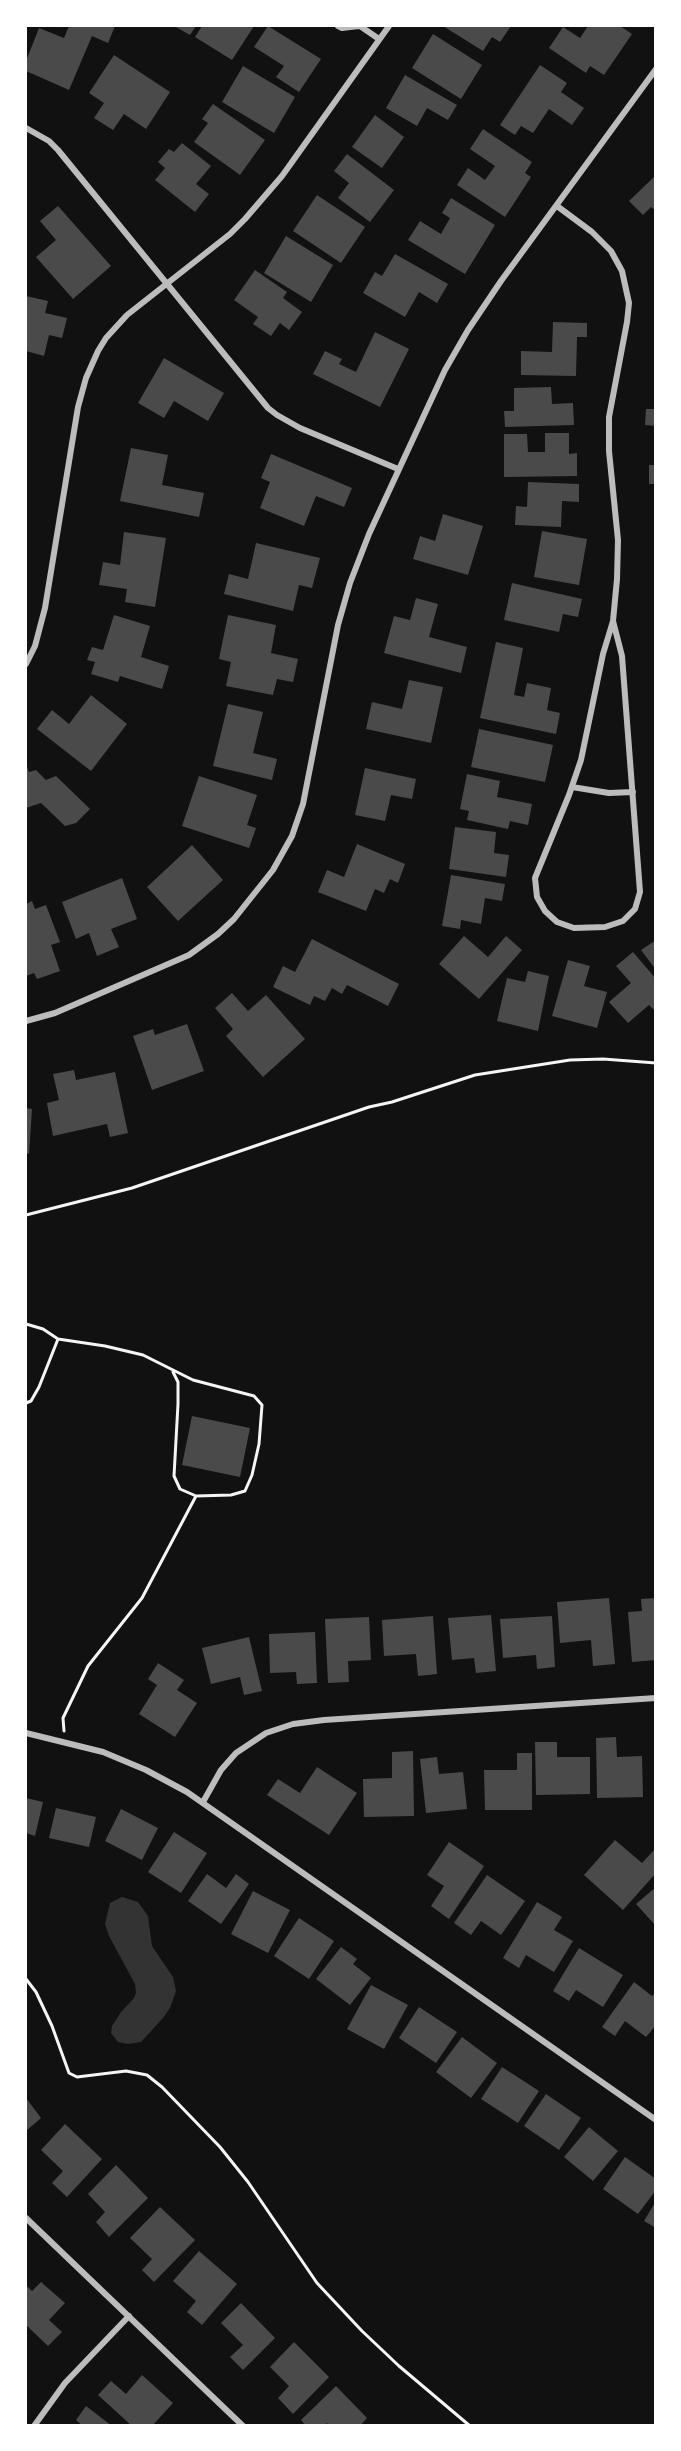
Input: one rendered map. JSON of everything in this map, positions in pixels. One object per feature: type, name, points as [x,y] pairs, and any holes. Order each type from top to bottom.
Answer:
[{"type":"street","points":[[338,26],[342,28],[360,26],[379,39]]},
{"type":"street","points":[[26,664],[35,646],[45,608],[78,407],[86,378],[98,351],[116,327],[230,234],[258,204],[282,176],[389,26]]},
{"type":"street","points":[[26,1021],[55,1014],[189,955],[212,940],[234,919],[273,870],[292,836],[303,804],[343,605],[359,558],[445,370],[468,330],[656,69]]},
{"type":"street","points":[[26,128],[49,141],[58,150],[262,401],[277,415],[300,428],[398,469]]},
{"type":"street","points":[[557,206],[592,232],[611,251],[622,271],[628,292],[627,322],[609,417],[609,451],[618,540],[613,621],[603,654],[583,751],[572,787],[535,878],[537,897],[545,911],[557,922],[574,928],[594,929],[623,921],[634,909],[641,882],[622,656],[613,621]]},
{"type":"street","points":[[572,787],[609,793],[633,792]]},
{"type":"street","points":[[203,1802],[221,1770],[236,1753],[266,1733],[293,1724],[656,1698]]},
{"type":"street","points":[[26,1733],[64,1741],[122,1759],[170,1782],[203,1802],[656,2120]]},
{"type":"street","points":[[26,2218],[243,2426]]},
{"type":"street","points":[[34,2426],[65,2383],[129,2316]]},
{"type":"path","points":[[26,1215],[132,1188],[369,1107],[400,1100],[475,1075],[570,1060],[603,1059],[656,1063]]},
{"type":"path","points":[[26,1324],[43,1329],[58,1339],[105,1346],[143,1355],[193,1380],[254,1396],[262,1405],[259,1444],[252,1475],[244,1491],[231,1495],[196,1496],[180,1489],[174,1476],[178,1382],[172,1371]]},
{"type":"path","points":[[26,1403],[31,1401],[39,1386],[58,1339]]},
{"type":"path","points":[[64,1741],[63,1719],[88,1666],[142,1598],[196,1496]]},
{"type":"path","points":[[26,1979],[36,1992],[52,2026],[69,2073],[77,2078],[126,2071],[147,2075],[162,2087],[220,2147],[248,2182],[317,2283],[399,2367],[470,2426]]},
{"type":"shaded area","points":[[122,1897],[138,1902],[148,1916],[152,1946],[173,1977],[176,1991],[170,2008],[163,2018],[141,2042],[128,2044],[118,2042],[111,2033],[112,2026],[121,2012],[134,1998],[135,1984],[105,1924],[110,1903]]},
{"type":"building","points":[[69,26],[115,26],[108,43],[92,36],[69,90],[26,71],[26,61],[39,28],[64,38]]},
{"type":"building","points":[[174,26],[196,26],[190,35]]},
{"type":"building","points":[[202,26],[254,26],[232,60],[195,37]]},
{"type":"building","points":[[268,26],[321,59],[299,92],[276,77],[284,66],[254,47]]},
{"type":"building","points":[[443,26],[511,26],[500,42],[492,37],[483,51]]},
{"type":"building","points":[[588,26],[620,26],[632,34],[604,75],[590,66],[586,73],[549,48],[563,27],[580,38]]},
{"type":"building","points":[[433,34],[482,65],[461,99],[412,68]]},
{"type":"building","points":[[114,55],[170,92],[146,129],[124,114],[113,130],[94,118],[104,103],[89,93]]},
{"type":"building","points":[[540,65],[567,83],[561,92],[584,108],[572,125],[549,109],[533,133],[521,126],[515,135],[500,125]]},
{"type":"building","points":[[243,66],[295,97],[274,133],[222,102]]},
{"type":"building","points":[[405,75],[457,105],[448,120],[427,108],[417,126],[386,108]]},
{"type":"building","points":[[213,104],[265,140],[240,175],[194,142],[208,123],[202,119]]},
{"type":"building","points":[[375,115],[404,137],[382,168],[352,147]]},
{"type":"building","points":[[483,129],[532,162],[525,173],[531,177],[505,217],[457,185],[468,168],[485,180],[495,166],[470,149]]},
{"type":"building","points":[[182,143],[211,166],[196,184],[209,194],[195,212],[155,180],[165,168],[158,162],[169,149],[174,152]]},
{"type":"building","points":[[347,154],[394,190],[370,222],[338,198],[349,183],[334,171]]},
{"type":"building","points":[[656,175],[656,211],[651,207],[643,215],[629,201]]},
{"type":"building","points":[[317,195],[365,227],[341,263],[293,231]]},
{"type":"building","points":[[451,198],[495,225],[465,274],[408,240],[420,221],[441,234],[450,218],[442,213]]},
{"type":"building","points":[[58,206],[111,266],[73,299],[36,257],[56,240],[40,221]]},
{"type":"building","points":[[286,236],[333,265],[311,302],[264,273]]},
{"type":"building","points":[[395,254],[448,284],[437,303],[419,292],[405,317],[363,293],[375,272],[382,276]]},
{"type":"building","points":[[255,270],[287,292],[283,298],[302,312],[289,330],[280,323],[271,336],[253,324],[258,317],[234,300]]},
{"type":"building","points":[[26,296],[48,301],[45,313],[67,318],[62,338],[49,335],[44,356],[26,351]]},
{"type":"building","points":[[553,322],[587,323],[587,337],[577,337],[576,376],[521,375],[521,351],[552,352]]},
{"type":"building","points":[[375,332],[409,349],[380,407],[313,374],[325,351],[342,359],[339,364],[356,372]]},
{"type":"building","points":[[164,358],[224,393],[208,421],[174,401],[164,418],[138,403]]},
{"type":"building","points":[[551,387],[552,404],[573,403],[574,425],[505,427],[504,411],[514,411],[514,388]]},
{"type":"building","points":[[646,409],[656,409],[656,426],[645,425]]},
{"type":"building","points":[[545,433],[569,433],[569,454],[577,453],[577,476],[504,477],[504,434],[527,434],[528,452],[545,452]]},
{"type":"building","points":[[131,448],[168,455],[162,485],[204,493],[199,517],[120,501]]},
{"type":"building","points":[[271,454],[352,488],[344,507],[316,496],[304,526],[260,508],[270,482],[261,478]]},
{"type":"building","points":[[649,465],[656,465],[656,484],[649,484]]},
{"type":"building","points":[[528,482],[579,484],[579,502],[562,501],[561,527],[515,525],[516,506],[527,507]]},
{"type":"building","points":[[443,514],[483,526],[468,575],[413,559],[420,536],[435,541]]},
{"type":"building","points":[[542,531],[587,539],[579,585],[534,577]]},
{"type":"building","points":[[124,532],[166,538],[155,607],[125,602],[127,589],[99,585],[103,562],[120,565]]},
{"type":"building","points":[[256,543],[320,558],[312,588],[299,585],[293,611],[224,594],[229,574],[248,579]]},
{"type":"building","points":[[512,583],[582,599],[578,617],[563,614],[559,632],[504,620]]},
{"type":"building","points":[[416,598],[438,604],[429,637],[467,647],[461,673],[384,653],[394,616],[410,620]]},
{"type":"building","points":[[114,615],[150,626],[141,657],[169,666],[162,689],[120,676],[118,682],[91,674],[95,662],[87,660],[92,647],[103,650]]},
{"type":"building","points":[[228,615],[276,625],[271,653],[298,659],[293,682],[277,679],[273,695],[226,686],[231,662],[219,659]]},
{"type":"building","points":[[496,642],[523,648],[514,695],[524,697],[527,683],[551,688],[547,710],[560,713],[556,734],[480,718]]},
{"type":"building","points":[[409,680],[443,687],[431,743],[366,729],[372,702],[402,709]]},
{"type":"building","points":[[91,695],[127,724],[91,771],[37,729],[52,710],[69,724]]},
{"type":"building","points":[[228,704],[263,712],[253,753],[277,759],[272,780],[213,766]]},
{"type":"building","points":[[479,729],[553,745],[545,782],[471,767]]},
{"type":"building","points":[[26,764],[29,772],[36,770],[46,780],[56,776],[90,809],[76,823],[65,826],[41,803],[26,808]]},
{"type":"building","points":[[365,768],[416,779],[412,799],[391,795],[385,821],[355,815]]},
{"type":"building","points":[[467,774],[500,781],[497,797],[532,804],[528,825],[510,821],[508,829],[467,820],[469,811],[460,809]]},
{"type":"building","points":[[199,776],[257,795],[247,825],[256,828],[249,848],[182,826]]},
{"type":"building","points":[[455,827],[496,832],[494,853],[509,855],[506,877],[449,869]]},
{"type":"building","points":[[357,844],[405,864],[398,883],[390,879],[384,893],[375,889],[366,911],[318,892],[327,870],[344,877]]},
{"type":"building","points":[[192,845],[223,880],[178,921],[147,887]]},
{"type":"building","points":[[451,875],[505,884],[502,901],[485,898],[481,924],[461,920],[460,929],[442,926]]},
{"type":"building","points":[[122,878],[137,919],[111,929],[119,947],[97,956],[89,933],[76,939],[62,902]]},
{"type":"building","points":[[32,901],[35,909],[46,905],[60,942],[51,945],[60,971],[37,979],[34,973],[26,976],[26,904]]},
{"type":"building","points":[[464,936],[488,957],[506,936],[522,950],[479,999],[439,964]]},
{"type":"building","points":[[312,939],[399,984],[388,1006],[347,985],[342,994],[332,988],[325,1001],[314,996],[310,1005],[273,987],[283,966],[295,972]]},
{"type":"building","points":[[656,940],[656,970],[641,950]]},
{"type":"building","points":[[633,952],[656,979],[656,1012],[649,1005],[628,1023],[609,1002],[631,983],[616,966]]},
{"type":"building","points":[[568,960],[590,966],[584,986],[607,992],[597,1028],[552,1016]]},
{"type":"building","points":[[528,971],[549,976],[538,1031],[497,1021],[507,978],[525,982]]},
{"type":"building","points":[[232,993],[248,1011],[266,995],[305,1039],[263,1077],[226,1036],[233,1029],[215,1008]]},
{"type":"building","points":[[187,1024],[204,1071],[152,1090],[133,1036],[153,1029],[155,1035]]},
{"type":"building","points":[[74,1070],[76,1080],[115,1072],[128,1133],[110,1137],[107,1124],[53,1136],[47,1103],[59,1100],[53,1074]]},
{"type":"building","points":[[26,1108],[32,1109],[29,1154],[26,1153]]},
{"type":"building","points":[[192,1416],[250,1428],[240,1477],[182,1465]]},
{"type":"building","points":[[609,1598],[615,1664],[593,1666],[591,1640],[560,1643],[557,1602]]},
{"type":"building","points":[[656,1598],[656,1660],[632,1662],[628,1612],[642,1611],[641,1599]]},
{"type":"building","points":[[491,1615],[496,1671],[476,1673],[474,1658],[452,1660],[448,1618]]},
{"type":"building","points":[[433,1616],[437,1674],[418,1676],[416,1654],[384,1656],[382,1620]]},
{"type":"building","points":[[552,1616],[555,1667],[537,1669],[536,1655],[503,1658],[500,1619]]},
{"type":"building","points":[[369,1617],[371,1660],[348,1661],[349,1682],[328,1683],[325,1619]]},
{"type":"building","points":[[315,1632],[317,1683],[297,1684],[296,1672],[270,1673],[269,1634]]},
{"type":"building","points":[[249,1637],[262,1691],[244,1695],[240,1677],[211,1684],[202,1648]]},
{"type":"building","points":[[158,1663],[184,1680],[177,1690],[197,1703],[175,1737],[139,1714],[157,1685],[148,1679]]},
{"type":"building","points":[[616,1737],[617,1757],[642,1756],[643,1797],[597,1798],[596,1738]]},
{"type":"building","points":[[535,1742],[557,1742],[557,1757],[590,1757],[590,1794],[536,1795]]},
{"type":"building","points":[[413,1751],[414,1816],[364,1817],[363,1779],[392,1778],[392,1752]]},
{"type":"building","points":[[517,1753],[532,1753],[532,1810],[485,1810],[484,1770],[517,1770]]},
{"type":"building","points":[[437,1757],[439,1774],[463,1772],[467,1809],[426,1813],[420,1759]]},
{"type":"building","points":[[317,1767],[357,1793],[329,1835],[267,1795],[278,1779],[300,1793]]},
{"type":"building","points":[[26,1798],[43,1802],[35,1836],[26,1833]]},
{"type":"building","points":[[56,1808],[96,1817],[89,1847],[49,1838]]},
{"type":"building","points":[[121,1809],[158,1828],[142,1860],[105,1841]]},
{"type":"building","points":[[174,1832],[207,1853],[181,1893],[148,1872]]},
{"type":"building","points":[[615,1840],[642,1863],[656,1848],[656,1873],[623,1910],[584,1875]]},
{"type":"building","points":[[449,1842],[484,1866],[449,1919],[431,1906],[444,1886],[427,1875]]},
{"type":"building","points":[[207,1874],[226,1888],[236,1874],[249,1884],[221,1924],[188,1901]]},
{"type":"building","points":[[487,1875],[525,1901],[501,1935],[481,1921],[471,1935],[454,1923]]},
{"type":"building","points":[[656,1887],[656,1926],[636,1904]]},
{"type":"building","points":[[253,1891],[290,1910],[268,1953],[231,1934]]},
{"type":"building","points":[[537,1902],[562,1917],[554,1930],[573,1941],[554,1972],[526,1955],[519,1968],[503,1958]]},
{"type":"building","points":[[299,1918],[334,1941],[309,1979],[274,1956]]},
{"type":"building","points":[[341,1947],[357,1959],[353,1964],[371,1978],[350,2005],[316,1979]]},
{"type":"building","points":[[579,1948],[623,1975],[603,2007],[576,1990],[569,2001],[553,1991]]},
{"type":"building","points":[[634,1982],[652,1996],[656,1992],[656,2025],[646,2037],[625,2021],[615,2036],[602,2027]]},
{"type":"building","points":[[371,1985],[408,2005],[384,2049],[347,2029]]},
{"type":"building","points":[[419,2007],[457,2032],[436,2063],[399,2038]]},
{"type":"building","points":[[462,2037],[497,2063],[471,2098],[436,2072]]},
{"type":"building","points":[[502,2067],[539,2091],[518,2123],[481,2099]]},
{"type":"building","points":[[546,2094],[581,2118],[559,2150],[524,2126]]},
{"type":"building","points":[[26,2098],[41,2118],[26,2131]]},
{"type":"building","points":[[65,2124],[102,2159],[67,2197],[52,2183],[63,2171],[41,2150]]},
{"type":"building","points":[[589,2127],[618,2151],[593,2181],[564,2157]]},
{"type":"building","points":[[625,2157],[656,2179],[656,2190],[638,2214],[603,2189]]},
{"type":"building","points":[[116,2165],[148,2198],[109,2237],[96,2222],[105,2212],[88,2194]]},
{"type":"building","points":[[656,2201],[656,2228],[644,2221]]},
{"type":"building","points":[[160,2207],[195,2240],[154,2282],[142,2270],[152,2259],[130,2238]]},
{"type":"building","points":[[199,2251],[237,2284],[202,2325],[187,2312],[196,2301],[173,2281]]},
{"type":"building","points":[[41,2282],[65,2303],[49,2320],[62,2332],[48,2346],[26,2325],[26,2285],[32,2291]]},
{"type":"building","points":[[241,2303],[275,2338],[243,2370],[230,2357],[243,2345],[221,2323]]},
{"type":"building","points":[[294,2342],[329,2377],[293,2414],[278,2398],[289,2386],[270,2367]]},
{"type":"building","points":[[142,2375],[173,2403],[152,2426],[132,2426],[98,2395],[111,2381],[126,2394]]},
{"type":"building","points":[[336,2386],[367,2418],[360,2426],[330,2426],[327,2423],[324,2426],[306,2426],[301,2420]]},
{"type":"building","points":[[86,2406],[112,2426],[83,2426],[76,2420]]}]
